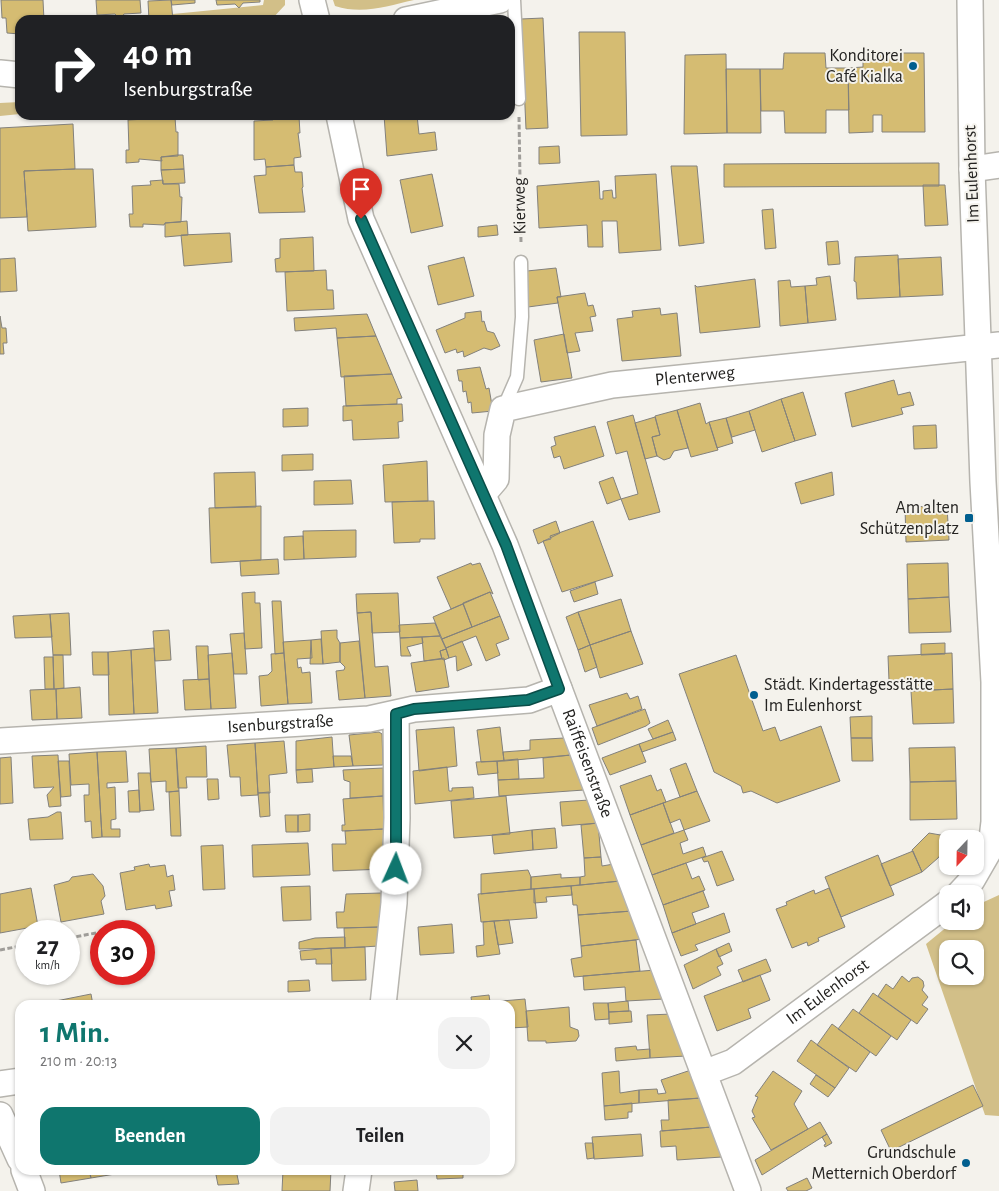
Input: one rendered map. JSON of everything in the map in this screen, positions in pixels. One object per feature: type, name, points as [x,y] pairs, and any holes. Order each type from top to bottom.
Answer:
[{"type":"street","points":[[312,0],[316,15]]},
{"type":"street","points":[[430,15],[500,0]]},
{"type":"street","name":"Im Eulenhorst","points":[[967,885],[991,847],[994,822],[996,682],[989,346],[972,169],[970,0]]},
{"type":"street","points":[[0,72],[15,74]]},
{"type":"street","name":"Raiffeisenstraße","points":[[339,120],[361,219],[506,545],[748,1191]]},
{"type":"street","points":[[972,169],[999,165]]},
{"type":"street","name":"Plenterweg","points":[[503,409],[612,385],[989,346]]},
{"type":"street","points":[[484,493],[496,479],[497,435],[503,409]]},
{"type":"street","name":"Isenburgstraße","points":[[0,741],[369,719],[414,709],[528,700],[559,689]]},
{"type":"street","points":[[384,1000],[394,903],[397,818],[396,714]]},
{"type":"street","name":"Im Eulenhorst","points":[[704,1073],[733,1062],[939,910]]},
{"type":"street","points":[[0,1084],[15,1082]]},
{"type":"street","points":[[0,1115],[15,1148]]},
{"type":"street","points":[[26,1175],[32,1191]]},
{"type":"street","points":[[356,1191],[358,1175]]},
{"type":"lane","points":[[514,0],[515,15]]},
{"type":"lane","points":[[515,20],[519,99]]},
{"type":"lane","points":[[503,409],[517,377],[522,317],[521,262]]},
{"type":"path","name":"Kierweg","points":[[519,99],[521,262]]},
{"type":"path","points":[[0,950],[15,947]]},
{"type":"shaded area","points":[[264,0],[285,0],[285,5],[276,15],[173,15],[173,14],[263,5]]},
{"type":"shaded area","points":[[333,0],[414,0],[375,9],[355,10],[335,6]]},
{"type":"shaded area","points":[[15,102],[15,114],[0,116],[0,103]]},
{"type":"shaded area","points":[[999,895],[999,1116],[985,1115],[940,985],[984,985],[984,940],[939,940],[939,982],[926,944],[943,930],[984,930],[984,902]]},
{"type":"building","points":[[1,0],[43,0],[44,15],[15,15],[15,34],[7,33],[6,18],[2,18]]},
{"type":"building","points":[[96,0],[140,0],[141,13],[97,15]]},
{"type":"building","points":[[171,0],[195,0],[195,3],[172,5]]},
{"type":"building","points":[[171,0],[172,15],[149,15],[148,1]]},
{"type":"building","points":[[216,0],[260,0],[260,2],[243,3],[239,8],[235,4],[217,5]]},
{"type":"building","points":[[543,18],[548,128],[526,129],[521,19]]},
{"type":"building","points":[[579,32],[625,32],[627,135],[581,136]]},
{"type":"building","points":[[784,53],[825,53],[826,68],[848,68],[849,110],[826,110],[826,133],[785,133],[784,111],[761,111],[760,69],[783,69]]},
{"type":"building","points":[[863,53],[924,53],[925,132],[882,132],[882,115],[873,115],[873,132],[849,133],[848,68],[863,67]]},
{"type":"building","points":[[726,54],[727,133],[684,134],[685,55]]},
{"type":"building","points":[[726,69],[760,69],[761,133],[727,133]]},
{"type":"building","points":[[128,120],[175,120],[176,132],[178,132],[178,156],[161,157],[162,161],[139,159],[139,162],[126,163],[126,150],[129,150]]},
{"type":"building","points":[[299,120],[300,133],[298,133],[301,157],[294,158],[294,165],[266,167],[265,159],[254,160],[254,121]]},
{"type":"building","points":[[384,120],[418,120],[419,134],[435,132],[437,150],[387,156]]},
{"type":"building","points":[[73,124],[75,169],[24,171],[27,217],[0,218],[0,128]]},
{"type":"building","points":[[559,146],[560,163],[539,164],[539,147]]},
{"type":"building","points":[[183,155],[184,169],[161,170],[161,157]]},
{"type":"building","points":[[939,163],[939,186],[724,187],[724,164]]},
{"type":"building","points":[[294,165],[295,172],[302,172],[305,212],[259,213],[254,176],[266,175],[266,167]]},
{"type":"building","points":[[671,166],[697,166],[704,243],[679,246]]},
{"type":"building","points":[[93,169],[96,227],[28,231],[24,171]]},
{"type":"building","points":[[184,169],[185,183],[163,184],[161,170]]},
{"type":"building","points":[[432,174],[443,226],[411,233],[400,180]]},
{"type":"building","points":[[656,174],[661,250],[619,253],[617,221],[602,221],[603,247],[588,247],[587,225],[539,228],[537,186],[599,181],[600,199],[603,199],[603,191],[612,190],[613,198],[616,198],[615,176]]},
{"type":"building","points":[[163,180],[163,184],[179,184],[180,197],[182,197],[181,222],[165,223],[164,225],[143,224],[143,227],[130,227],[129,214],[133,214],[132,186],[151,185],[150,181]]},
{"type":"building","points":[[923,185],[945,185],[948,225],[925,226]]},
{"type":"building","points":[[773,209],[776,248],[765,249],[762,210]]},
{"type":"building","points":[[187,221],[188,235],[165,237],[165,223]]},
{"type":"building","points":[[497,225],[498,235],[478,237],[478,227]]},
{"type":"building","points":[[230,233],[232,262],[184,266],[181,235]]},
{"type":"building","points":[[313,237],[314,271],[276,272],[275,259],[280,258],[280,239]]},
{"type":"building","points":[[838,241],[840,264],[828,265],[826,242]]},
{"type":"building","points":[[898,255],[900,297],[857,299],[856,282],[854,281],[855,257]]},
{"type":"building","points":[[464,257],[474,296],[438,305],[428,266]]},
{"type":"building","points":[[941,257],[943,295],[900,297],[898,259]]},
{"type":"building","points":[[15,258],[17,291],[0,292],[0,259]]},
{"type":"building","points":[[556,268],[561,297],[557,297],[558,303],[528,307],[527,271]]},
{"type":"building","points":[[326,270],[327,290],[333,290],[334,309],[287,311],[285,272]]},
{"type":"building","points":[[830,276],[836,320],[808,323],[805,286],[817,285],[816,278]]},
{"type":"building","points":[[755,279],[760,327],[700,333],[695,285],[697,287]]},
{"type":"building","points":[[790,280],[791,287],[805,286],[808,323],[780,326],[778,281]]},
{"type":"building","points":[[585,293],[588,306],[593,305],[596,316],[590,317],[593,331],[575,333],[580,351],[567,353],[557,297]]},
{"type":"building","points":[[660,308],[661,315],[677,313],[681,356],[622,361],[617,319],[633,317],[632,311]]},
{"type":"building","points":[[481,311],[482,322],[484,321],[487,331],[494,333],[500,346],[491,350],[484,348],[464,357],[463,351],[457,353],[456,349],[445,353],[436,330],[465,318],[465,313]]},
{"type":"building","points":[[367,314],[376,336],[337,338],[336,328],[295,331],[294,318]]},
{"type":"building","points":[[0,316],[2,328],[6,328],[7,343],[3,343],[4,354],[0,354]]},
{"type":"building","points":[[564,334],[572,378],[541,382],[534,340]]},
{"type":"building","points":[[376,336],[392,374],[341,377],[337,338]]},
{"type":"building","points":[[480,367],[486,389],[489,388],[493,411],[472,413],[471,402],[468,403],[466,391],[463,392],[462,381],[459,381],[457,370]]},
{"type":"building","points":[[392,374],[402,398],[397,399],[397,404],[346,406],[344,376]]},
{"type":"building","points":[[894,380],[898,395],[910,392],[914,405],[901,408],[903,414],[852,427],[845,393]]},
{"type":"building","points":[[803,392],[816,435],[795,441],[781,399]]},
{"type":"building","points":[[781,399],[795,441],[762,452],[749,411]]},
{"type":"building","points":[[700,403],[706,424],[709,422],[718,450],[691,457],[677,410]]},
{"type":"building","points":[[402,404],[403,421],[398,422],[399,438],[353,440],[352,420],[343,421],[343,406]]},
{"type":"building","points":[[308,408],[308,426],[283,427],[283,409]]},
{"type":"building","points":[[677,410],[688,448],[674,451],[670,458],[664,460],[657,456],[652,437],[660,435],[655,416]]},
{"type":"building","points":[[749,411],[755,430],[732,437],[726,418]]},
{"type":"building","points":[[633,415],[660,512],[629,520],[621,499],[638,494],[627,451],[616,454],[607,422]]},
{"type":"building","points":[[655,417],[660,435],[652,437],[657,456],[645,459],[635,423]]},
{"type":"building","points":[[726,418],[733,443],[717,448],[709,422]]},
{"type":"building","points":[[936,425],[937,448],[914,449],[913,426]]},
{"type":"building","points":[[595,426],[604,456],[564,469],[560,456],[554,458],[551,447],[556,445],[554,437]]},
{"type":"building","points":[[313,454],[313,470],[282,471],[282,455]]},
{"type":"building","points":[[427,461],[428,501],[385,502],[383,465]]},
{"type":"building","points":[[255,472],[256,507],[215,508],[214,473]]},
{"type":"building","points":[[832,472],[834,495],[801,504],[795,483]]},
{"type":"building","points":[[613,477],[621,499],[607,504],[599,482]]},
{"type":"building","points":[[351,480],[353,504],[314,505],[314,481]]},
{"type":"building","points":[[434,501],[435,539],[420,539],[420,542],[394,543],[392,502]]},
{"type":"building","points":[[261,506],[261,560],[211,563],[209,508]]},
{"type":"building","points":[[947,506],[949,540],[906,542],[905,507]]},
{"type":"building","points":[[556,521],[560,533],[538,544],[533,530]]},
{"type":"building","points":[[593,521],[613,576],[562,592],[543,541],[551,539],[550,536]]},
{"type":"building","points":[[356,530],[356,557],[304,559],[303,531]]},
{"type":"building","points":[[303,536],[304,559],[284,560],[284,537]]},
{"type":"building","points":[[278,559],[279,574],[241,576],[240,561]]},
{"type":"building","points":[[471,563],[472,565],[480,563],[493,594],[490,592],[451,609],[437,577]]},
{"type":"building","points":[[948,563],[949,597],[908,599],[907,564]]},
{"type":"building","points":[[595,582],[598,594],[574,602],[570,591]]},
{"type":"building","points":[[255,592],[255,603],[260,603],[262,648],[245,649],[242,593]]},
{"type":"building","points":[[490,592],[500,616],[472,627],[463,603]]},
{"type":"building","points":[[398,593],[400,632],[372,633],[371,612],[357,613],[356,594]]},
{"type":"building","points":[[949,597],[951,632],[909,633],[908,599]]},
{"type":"building","points":[[621,599],[631,631],[590,645],[578,612]]},
{"type":"building","points":[[272,601],[281,601],[284,653],[275,654]]},
{"type":"building","points":[[463,604],[472,627],[442,639],[433,617]]},
{"type":"building","points":[[371,612],[375,667],[388,666],[391,696],[365,698],[357,613]]},
{"type":"building","points":[[578,612],[590,645],[578,650],[566,617]]},
{"type":"building","points":[[69,613],[71,655],[53,655],[50,614]]},
{"type":"building","points":[[50,614],[52,637],[15,638],[13,616]]},
{"type":"building","points":[[500,616],[509,639],[496,644],[500,655],[486,661],[476,636],[446,648],[442,639]]},
{"type":"building","points":[[435,623],[440,636],[400,638],[399,625]]},
{"type":"building","points":[[169,630],[171,660],[155,661],[153,631]]},
{"type":"building","points":[[337,630],[337,638],[340,643],[340,662],[323,664],[321,631]]},
{"type":"building","points":[[631,631],[643,664],[600,678],[590,645]]},
{"type":"building","points":[[244,633],[247,674],[234,674],[230,634]]},
{"type":"building","points":[[440,636],[446,649],[440,651],[442,659],[424,661],[422,637]]},
{"type":"building","points":[[422,637],[423,643],[407,647],[411,656],[401,656],[400,638]]},
{"type":"building","points":[[321,639],[323,664],[310,664],[311,640]]},
{"type":"building","points":[[311,640],[312,658],[297,659],[298,668],[301,667],[302,673],[310,672],[312,703],[288,704],[283,642]]},
{"type":"building","points":[[359,641],[365,698],[339,700],[336,671],[344,670],[345,667],[340,662],[340,643]]},
{"type":"building","points":[[462,641],[472,665],[457,671],[456,656],[449,658],[446,648]]},
{"type":"building","points":[[945,643],[945,654],[921,655],[921,644]]},
{"type":"building","points":[[590,645],[597,667],[585,672],[578,650]]},
{"type":"building","points":[[196,646],[208,646],[209,679],[198,680]]},
{"type":"building","points":[[154,648],[158,713],[134,714],[131,650]]},
{"type":"building","points":[[446,649],[449,658],[444,660],[440,651]]},
{"type":"building","points":[[131,650],[134,714],[109,715],[108,652]]},
{"type":"building","points":[[92,652],[108,652],[109,675],[93,675]]},
{"type":"building","points":[[232,653],[236,708],[211,709],[208,655]]},
{"type":"building","points":[[284,653],[288,704],[261,706],[259,676],[268,675],[272,671],[271,654]]},
{"type":"building","points":[[952,653],[953,689],[911,691],[911,680],[889,681],[888,656]]},
{"type":"building","points":[[53,655],[63,655],[64,688],[54,689]]},
{"type":"building","points":[[736,655],[763,731],[775,727],[780,741],[821,726],[840,781],[777,803],[751,791],[743,793],[741,786],[714,772],[679,674]]},
{"type":"building","points":[[44,657],[53,657],[54,689],[45,689]]},
{"type":"building","points":[[444,658],[449,687],[416,692],[411,663]]},
{"type":"building","points":[[209,679],[211,709],[185,710],[183,680]]},
{"type":"building","points":[[80,687],[82,718],[57,719],[56,689]]},
{"type":"building","points":[[56,689],[57,719],[32,720],[30,690]]},
{"type":"building","points":[[953,689],[954,723],[913,724],[911,691]]},
{"type":"building","points":[[627,693],[630,699],[638,696],[642,709],[597,726],[589,705]]},
{"type":"building","points":[[645,709],[650,723],[598,745],[592,728]]},
{"type":"building","points":[[872,716],[872,738],[851,738],[850,717]]},
{"type":"building","points":[[668,720],[673,732],[653,739],[648,729]]},
{"type":"building","points":[[454,727],[457,766],[419,771],[416,730]]},
{"type":"building","points":[[500,727],[504,761],[481,762],[477,730]]},
{"type":"building","points":[[379,732],[382,734],[383,765],[353,766],[349,735]]},
{"type":"building","points":[[673,732],[676,740],[642,752],[639,744]]},
{"type":"building","points":[[332,737],[334,767],[296,770],[296,741]]},
{"type":"building","points":[[564,738],[571,755],[504,761],[503,752],[530,750],[530,740]]},
{"type":"building","points":[[851,738],[872,738],[873,761],[852,761]]},
{"type":"building","points":[[284,741],[287,773],[269,775],[270,793],[258,793],[255,743]]},
{"type":"building","points":[[255,743],[258,795],[241,796],[240,777],[230,777],[227,745]]},
{"type":"building","points":[[639,744],[646,762],[610,775],[602,758]]},
{"type":"building","points":[[206,746],[207,777],[186,777],[187,788],[178,788],[176,748]]},
{"type":"building","points":[[955,747],[956,781],[910,782],[909,748]]},
{"type":"building","points":[[176,748],[179,791],[166,792],[166,781],[151,782],[149,749]]},
{"type":"building","points":[[126,751],[128,782],[107,783],[107,788],[115,787],[116,819],[111,820],[111,829],[120,829],[120,837],[102,837],[97,752]]},
{"type":"building","points":[[97,752],[102,837],[92,838],[91,821],[85,822],[84,795],[89,795],[89,784],[71,785],[69,754]]},
{"type":"building","points":[[58,755],[61,806],[49,807],[47,795],[54,787],[34,788],[32,756]]},
{"type":"building","points":[[571,755],[584,790],[499,796],[498,780],[544,778],[543,758]]},
{"type":"building","points":[[333,756],[351,756],[353,766],[334,767]]},
{"type":"building","points":[[11,757],[13,803],[0,804],[0,758]]},
{"type":"building","points":[[518,759],[519,779],[498,780],[497,761]]},
{"type":"building","points":[[58,761],[69,761],[71,796],[61,797]]},
{"type":"building","points":[[497,761],[498,773],[478,775],[476,762]]},
{"type":"building","points":[[686,763],[697,791],[680,797],[670,769]]},
{"type":"building","points":[[447,767],[449,791],[452,791],[452,788],[473,787],[474,798],[415,804],[413,771]]},
{"type":"building","points":[[383,768],[383,796],[350,798],[350,782],[344,780],[343,770]]},
{"type":"building","points":[[312,769],[313,782],[297,783],[296,770]]},
{"type":"building","points":[[138,773],[150,773],[154,810],[140,811]]},
{"type":"building","points":[[651,775],[657,791],[661,789],[666,802],[630,815],[620,786]]},
{"type":"building","points":[[207,779],[218,779],[219,799],[208,800]]},
{"type":"building","points":[[956,781],[957,819],[910,820],[910,782]]},
{"type":"building","points":[[139,790],[140,812],[129,812],[128,791]]},
{"type":"building","points":[[179,791],[181,836],[171,836],[169,792]]},
{"type":"building","points":[[697,791],[710,821],[684,830],[680,819],[670,823],[663,803]]},
{"type":"building","points":[[269,792],[270,816],[260,817],[258,793]]},
{"type":"building","points":[[383,796],[384,829],[342,831],[342,825],[345,825],[343,799]]},
{"type":"building","points":[[506,796],[510,834],[454,838],[451,801]]},
{"type":"building","points":[[589,800],[598,823],[562,826],[560,802]]},
{"type":"building","points":[[663,803],[674,833],[641,845],[630,815]]},
{"type":"building","points":[[61,812],[63,839],[30,840],[28,819],[48,817]]},
{"type":"building","points":[[310,814],[310,831],[298,832],[298,815]]},
{"type":"building","points":[[285,815],[298,815],[298,832],[286,832]]},
{"type":"building","points":[[598,823],[601,857],[584,858],[581,825]]},
{"type":"building","points":[[555,828],[557,848],[533,850],[532,830]]},
{"type":"building","points":[[384,829],[385,869],[333,871],[332,844],[346,844],[345,831]]},
{"type":"building","points":[[532,830],[533,850],[494,854],[492,835]]},
{"type":"building","points":[[684,830],[688,840],[680,843],[683,854],[703,847],[706,856],[652,875],[641,845]]},
{"type":"building","points":[[929,833],[939,835],[939,857],[922,872],[912,850]]},
{"type":"building","points":[[308,843],[310,875],[253,877],[252,845]]},
{"type":"building","points":[[223,845],[225,889],[203,890],[201,846]]},
{"type":"building","points":[[722,851],[734,880],[717,886],[708,861],[704,862],[702,858]]},
{"type":"building","points":[[913,851],[922,872],[890,886],[881,864]]},
{"type":"building","points":[[878,855],[894,895],[841,917],[825,877]]},
{"type":"building","points":[[601,857],[602,866],[614,864],[620,881],[580,885],[580,877],[585,876],[584,858]]},
{"type":"building","points":[[686,863],[692,879],[699,876],[705,890],[663,905],[652,875]]},
{"type":"building","points":[[149,864],[150,867],[165,865],[167,877],[173,875],[175,890],[169,891],[172,906],[156,909],[155,905],[126,910],[120,873],[135,870],[134,867]]},
{"type":"building","points":[[528,870],[531,877],[531,889],[481,894],[481,874]]},
{"type":"building","points":[[93,874],[103,886],[105,896],[101,901],[104,914],[72,920],[61,920],[54,885],[69,881],[72,877]]},
{"type":"building","points":[[561,874],[561,878],[580,877],[580,885],[531,889],[531,877]]},
{"type":"building","points":[[620,881],[632,911],[578,915],[577,905],[573,905],[571,886]]},
{"type":"building","points":[[310,886],[311,920],[283,921],[281,887]]},
{"type":"building","points":[[571,886],[572,895],[546,897],[547,902],[534,903],[534,889]]},
{"type":"building","points":[[31,888],[37,920],[15,920],[15,930],[0,933],[0,894]]},
{"type":"building","points":[[829,888],[845,927],[818,938],[819,941],[808,946],[807,942],[792,948],[776,909],[787,905],[786,902],[814,890],[815,894]]},
{"type":"building","points":[[534,889],[537,918],[481,922],[478,894]]},
{"type":"building","points":[[703,891],[709,907],[692,913],[696,924],[672,933],[663,905]]},
{"type":"building","points":[[381,893],[381,927],[337,928],[336,912],[344,912],[346,894]]},
{"type":"building","points":[[632,911],[643,939],[581,946],[578,915]]},
{"type":"building","points":[[724,913],[730,932],[695,945],[698,950],[681,956],[672,933]]},
{"type":"building","points":[[509,920],[513,943],[498,945],[494,921]]},
{"type":"building","points":[[494,921],[500,954],[477,957],[476,946],[484,945],[483,922]]},
{"type":"building","points":[[452,924],[454,953],[420,955],[418,927]]},
{"type":"building","points":[[381,927],[379,946],[345,948],[344,928]]},
{"type":"building","points":[[345,937],[345,948],[299,949],[299,942],[315,938]]},
{"type":"building","points":[[636,940],[640,971],[574,977],[571,959],[582,957],[581,946]]},
{"type":"building","points":[[729,943],[732,951],[719,957],[716,949]]},
{"type":"building","points":[[365,947],[366,980],[332,981],[331,948]]},
{"type":"building","points":[[331,948],[332,964],[316,964],[316,959],[301,960],[300,951]]},
{"type":"building","points":[[716,949],[723,964],[717,967],[721,975],[693,989],[684,965]]},
{"type":"building","points":[[766,959],[771,971],[743,982],[738,970]]},
{"type":"building","points":[[655,970],[664,999],[626,1001],[625,987],[584,990],[583,976]]},
{"type":"building","points":[[760,975],[770,1000],[748,1009],[751,1018],[717,1031],[704,996]]},
{"type":"building","points":[[902,976],[909,982],[912,978],[918,977],[923,981],[924,986],[922,990],[928,997],[922,1005],[928,1009],[917,1024],[878,996],[886,984],[893,989]]},
{"type":"building","points":[[309,980],[310,991],[288,992],[288,981]]},
{"type":"building","points":[[873,993],[911,1020],[897,1040],[859,1013]]},
{"type":"building","points":[[91,994],[92,1000],[61,1000]]},
{"type":"building","points":[[489,995],[490,1000],[471,1000],[471,997]]},
{"type":"building","points":[[525,999],[528,1027],[515,1028],[515,1000],[513,1000]]},
{"type":"building","points":[[628,1001],[629,1011],[609,1012],[608,1003]]},
{"type":"building","points":[[593,1003],[608,1003],[609,1019],[595,1020]]},
{"type":"building","points":[[569,1007],[570,1027],[578,1030],[579,1036],[576,1041],[546,1043],[546,1041],[528,1041],[526,1011]]},
{"type":"building","points":[[853,1009],[891,1036],[876,1056],[838,1029]]},
{"type":"building","points":[[631,1011],[632,1022],[609,1024],[609,1012]]},
{"type":"building","points":[[673,1014],[686,1056],[650,1058],[647,1015]]},
{"type":"building","points":[[832,1024],[870,1052],[856,1072],[817,1045]]},
{"type":"building","points":[[811,1040],[849,1068],[835,1088],[797,1061]]},
{"type":"building","points":[[636,1046],[637,1050],[650,1049],[650,1058],[616,1061],[615,1048]]},
{"type":"building","points":[[691,1070],[701,1098],[639,1103],[639,1090],[657,1089],[658,1094],[666,1093],[661,1080]]},
{"type":"building","points":[[619,1071],[620,1093],[639,1090],[639,1103],[604,1106],[602,1073]]},
{"type":"building","points":[[773,1071],[802,1091],[794,1104],[808,1129],[771,1150],[752,1118],[755,1117],[752,1111],[758,1097],[755,1096]]},
{"type":"building","points":[[816,1075],[835,1088],[828,1097],[810,1084]]},
{"type":"building","points":[[973,1085],[983,1106],[891,1151],[881,1130]]},
{"type":"building","points":[[701,1098],[712,1127],[662,1131],[661,1120],[669,1120],[668,1100]]},
{"type":"building","points":[[632,1103],[632,1112],[628,1112],[628,1118],[605,1120],[604,1106]]},
{"type":"building","points":[[820,1122],[827,1134],[762,1175],[755,1160]]},
{"type":"building","points":[[712,1127],[722,1157],[677,1160],[676,1146],[661,1147],[660,1131]]},
{"type":"building","points":[[641,1134],[643,1156],[594,1159],[592,1137]]},
{"type":"building","points":[[827,1134],[832,1143],[825,1147],[824,1145],[826,1144],[822,1137]]},
{"type":"building","points":[[585,1143],[593,1143],[594,1158],[587,1159]]},
{"type":"building","points":[[60,1175],[90,1175],[91,1178],[61,1183]]},
{"type":"building","points":[[90,1175],[109,1175],[91,1178]]},
{"type":"building","points":[[216,1175],[237,1175],[239,1184],[218,1185]]},
{"type":"building","points":[[283,1175],[331,1175],[330,1191],[282,1191]]},
{"type":"building","points":[[437,1175],[463,1175],[463,1178],[437,1179]]},
{"type":"building","points":[[807,1178],[812,1188],[806,1191],[788,1191],[786,1188]]},
{"type":"building","points":[[417,1180],[418,1191],[395,1191],[394,1182]]},
{"type":"place","name":"Konditorei Café Kialka","points":[[913,66]]},
{"type":"place","name":"Am alten Schützenplatz","points":[[969,518]]},
{"type":"place","name":"Städt. Kindertagesstätte Im Eulenhorst","points":[[754,695]]},
{"type":"place","name":"Grundschule Metternich Oberdorf","points":[[966,1163]]},
{"type":"route","points":[[361,219],[506,545],[559,689],[528,700],[414,709],[396,714],[396,869]]}]
